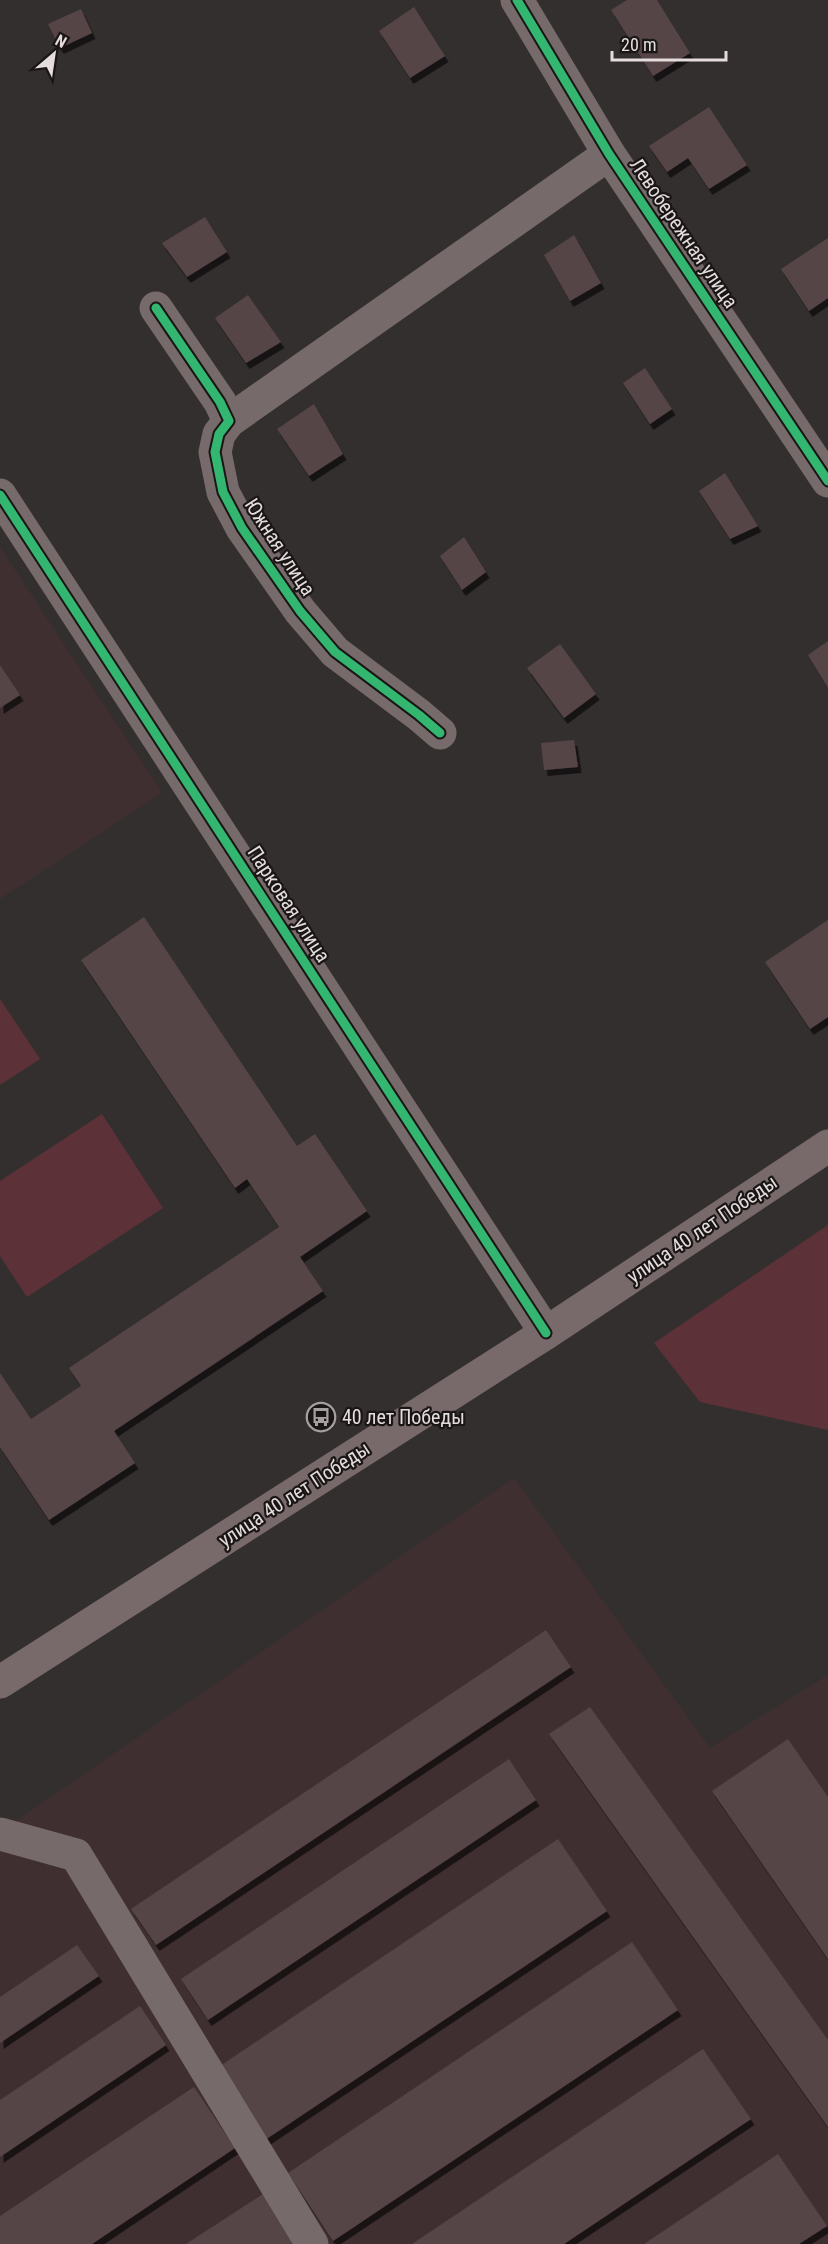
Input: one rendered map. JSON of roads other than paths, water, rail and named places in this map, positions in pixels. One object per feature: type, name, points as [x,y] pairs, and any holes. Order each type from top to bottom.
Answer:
[{"type":"main road","name":"улица 40 лет Победы","points":[[0,1682],[546,1333],[828,1146]]},
{"type":"street","name":"Левобережная улица","points":[[517,0],[609,154],[828,481]]},
{"type":"street","points":[[156,308],[220,402],[229,421],[609,154]]},
{"type":"street","name":"Южная улица","points":[[229,421],[219,434],[215,452],[223,492],[242,528],[300,611],[335,652],[440,733]]},
{"type":"street","name":"Парковая улица","points":[[0,495],[546,1333]]},
{"type":"street","points":[[0,1834],[76,1855],[312,2244]]},
{"type":"place","name":"40 лет Победы","points":[[321,1417]]}]
